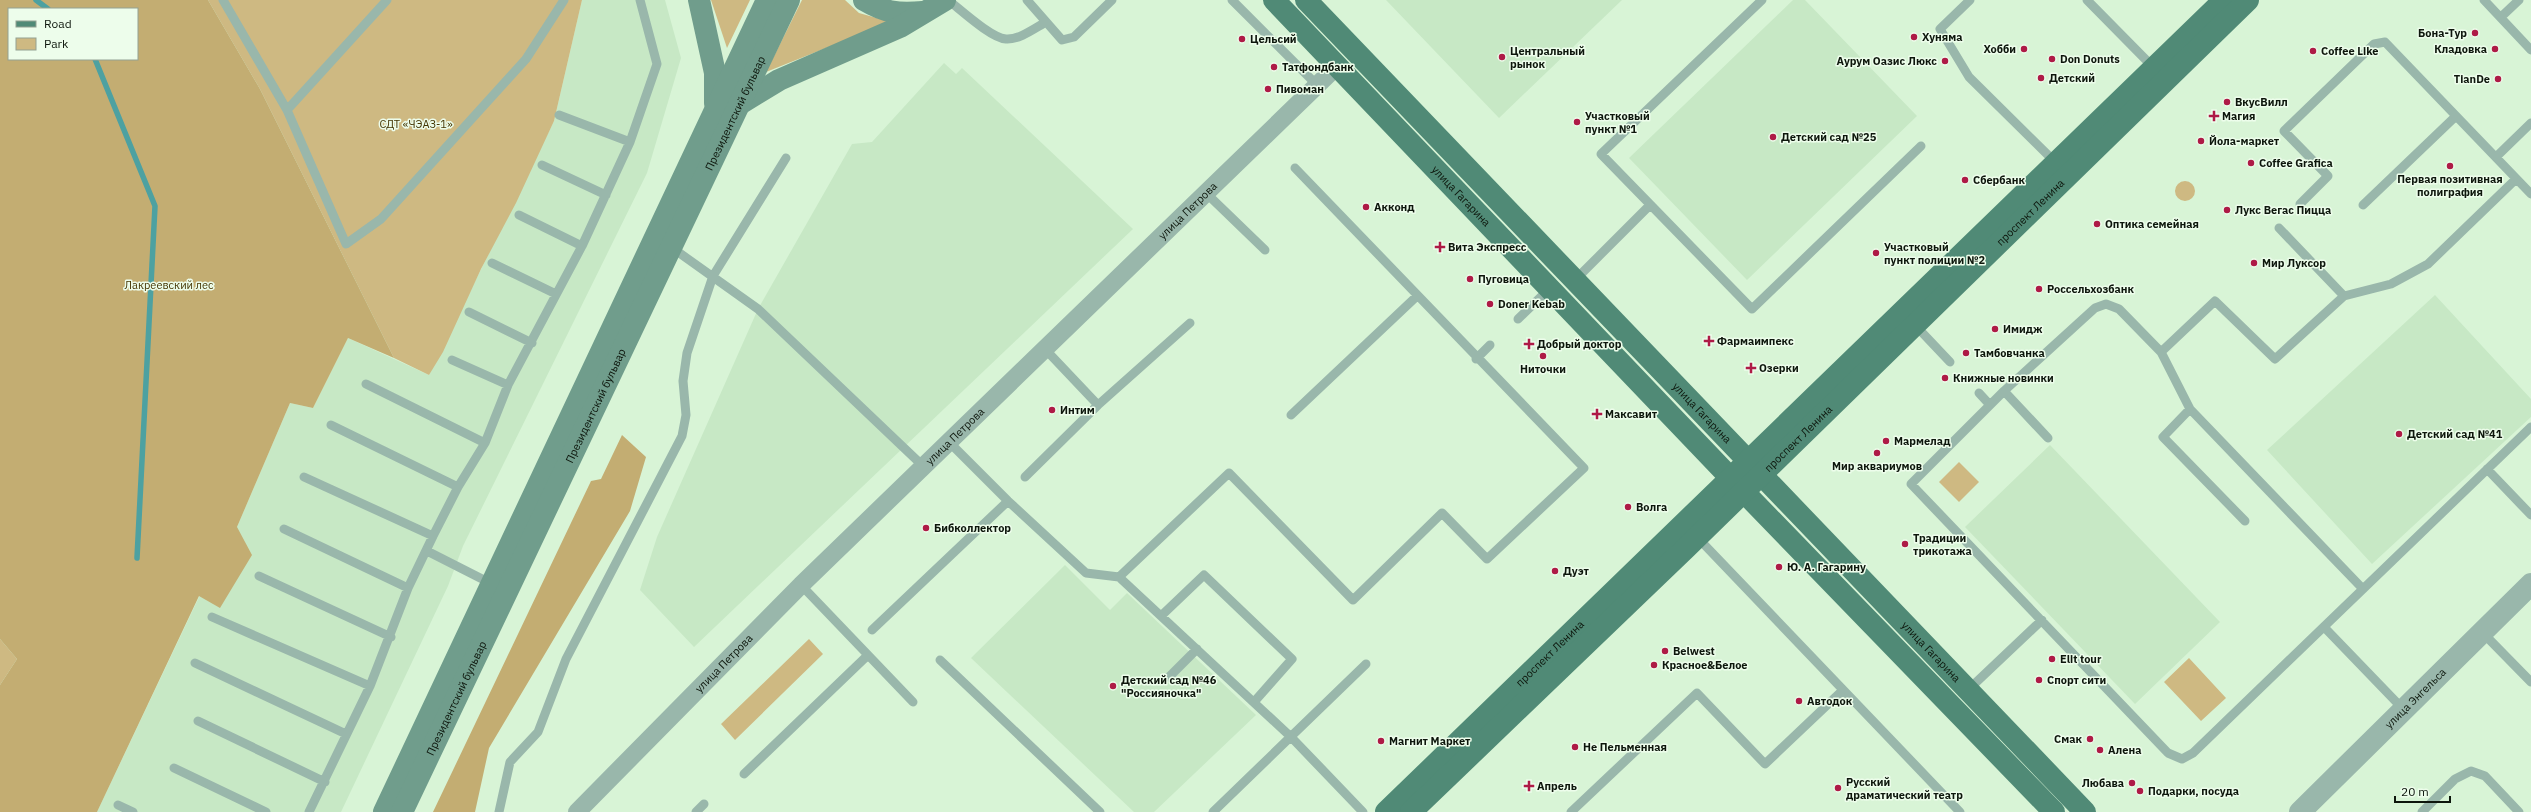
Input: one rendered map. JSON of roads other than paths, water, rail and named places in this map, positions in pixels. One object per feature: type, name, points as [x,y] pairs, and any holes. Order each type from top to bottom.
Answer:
[{"type":"main road","points":[[699,0],[715,72],[716,108]]},
{"type":"main road","name":"Президентский бульвар","points":[[384,812],[767,0]]},
{"type":"main road","name":"Президентский бульвар","points":[[402,812],[789,0]]},
{"type":"main road","points":[[864,0],[876,7],[895,14],[924,12]]},
{"type":"main road","points":[[738,105],[779,80],[900,27],[946,0]]},
{"type":"main road","name":"улица Гагарина","points":[[1274,0],[1737,485],[2054,812]]},
{"type":"main road","name":"улица Гагарина","points":[[1306,0],[2085,812]]},
{"type":"main road","name":"проспект Ленина","points":[[1755,467],[2056,163],[2224,0]]},
{"type":"main road","name":"проспект Ленина","points":[[1755,467],[1914,324],[2248,0]]},
{"type":"main road","points":[[1337,66],[1354,50]]},
{"type":"main road","points":[[1737,485],[1755,467]]},
{"type":"main road","name":"проспект Ленина","points":[[1411,812],[1697,537],[1737,485]]},
{"type":"main road","name":"проспект Ленина","points":[[1386,812],[1737,485]]},
{"type":"street","name":"улица Петрова","points":[[577,812],[801,585],[1337,66]]},
{"type":"street","name":"улица Энгельса","points":[[2300,812],[2482,632],[2528,592]]},
{"type":"lane","points":[[223,0],[287,110],[346,244],[381,220],[526,59],[564,0]]},
{"type":"lane","points":[[287,110],[387,0]]},
{"type":"lane","points":[[310,812],[370,686],[391,637],[408,588],[458,487],[485,443],[508,385],[532,343],[582,246],[630,142],[657,64],[640,0]]},
{"type":"lane","points":[[946,0],[996,36],[1007,39],[1018,37],[1046,22]]},
{"type":"lane","points":[[1027,0],[1062,40],[1074,37],[1112,0]]},
{"type":"lane","points":[[1232,0],[1318,86]]},
{"type":"lane","points":[[1762,0],[1602,154],[1752,309],[1921,146]]},
{"type":"lane","points":[[1970,0],[1940,29],[1969,77],[2056,163]]},
{"type":"lane","points":[[2087,0],[2154,68]]},
{"type":"lane","points":[[2484,0],[2531,50]]},
{"type":"lane","points":[[2501,17],[2519,0]]},
{"type":"lane","points":[[2300,204],[2328,176],[2284,130],[2374,44],[2385,42],[2531,194]]},
{"type":"lane","points":[[559,115],[630,142]]},
{"type":"lane","points":[[2363,205],[2456,116]]},
{"type":"lane","points":[[2496,157],[2531,123]]},
{"type":"lane","points":[[499,812],[510,762],[538,732],[566,659],[682,436],[686,415],[683,381],[687,353],[713,276],[786,158]]},
{"type":"lane","points":[[542,165],[606,195]]},
{"type":"lane","points":[[1119,577],[1229,473],[1353,600],[1442,514],[1487,560],[1584,468],[1476,359],[1295,168]]},
{"type":"lane","points":[[2161,352],[2215,301],[2275,359],[2344,296],[2391,284],[2428,264],[2516,178]]},
{"type":"lane","points":[[1206,193],[1265,250]]},
{"type":"lane","points":[[1575,280],[1650,205]]},
{"type":"lane","points":[[520,215],[582,246]]},
{"type":"lane","points":[[2279,228],[2344,296]]},
{"type":"lane","points":[[671,247],[758,309],[923,466]]},
{"type":"lane","points":[[492,263],[556,294]]},
{"type":"lane","points":[[1518,319],[1550,288]]},
{"type":"lane","points":[[1291,415],[1417,296]]},
{"type":"lane","points":[[2363,589],[2190,409],[2161,352],[2119,309],[2106,304],[2095,308],[2004,391],[1910,484],[2168,753],[2182,759],[2193,754],[2531,427]]},
{"type":"lane","points":[[469,312],[532,343]]},
{"type":"lane","points":[[1025,477],[1098,405],[1190,322]]},
{"type":"lane","points":[[1914,324],[1950,362]]},
{"type":"lane","points":[[1476,359],[1490,345]]},
{"type":"lane","points":[[1045,349],[1098,405]]},
{"type":"lane","points":[[452,360],[508,385]]},
{"type":"lane","points":[[366,384],[485,443]]},
{"type":"lane","points":[[2004,391],[2048,438]]},
{"type":"lane","points":[[1978,393],[1990,405]]},
{"type":"lane","points":[[2190,409],[2163,437],[2245,521]]},
{"type":"lane","points":[[331,425],[458,487]]},
{"type":"lane","points":[[948,441],[1008,501],[1086,573],[1119,577],[1291,737],[1363,812]]},
{"type":"lane","points":[[2487,469],[2531,515]]},
{"type":"lane","points":[[304,477],[433,536]]},
{"type":"lane","points":[[872,630],[1008,501]]},
{"type":"lane","points":[[284,529],[408,588]]},
{"type":"lane","points":[[1697,537],[1960,812]]},
{"type":"lane","points":[[427,551],[492,584]]},
{"type":"lane","points":[[1161,616],[1204,575],[1292,659],[1254,702]]},
{"type":"lane","points":[[259,576],[391,637]]},
{"type":"lane","points":[[801,585],[913,702]]},
{"type":"lane","points":[[212,617],[370,686]]},
{"type":"lane","points":[[1968,690],[2042,620]]},
{"type":"lane","points":[[2324,627],[2404,710]]},
{"type":"lane","points":[[2482,632],[2531,682]]},
{"type":"lane","points":[[1169,677],[1197,649]]},
{"type":"lane","points":[[744,774],[868,655]]},
{"type":"lane","points":[[940,660],[1100,812]]},
{"type":"lane","points":[[195,663],[346,734]]},
{"type":"lane","points":[[1213,812],[1366,664]]},
{"type":"lane","points":[[1571,812],[1697,692],[1766,764],[1843,690]]},
{"type":"lane","points":[[198,721],[325,782]]},
{"type":"lane","points":[[174,768],[266,812]]},
{"type":"lane","points":[[2422,812],[2455,779],[2471,770],[2485,776],[2519,812]]},
{"type":"lane","points":[[696,812],[704,804]]},
{"type":"lane","points":[[118,805],[132,812]]},
{"type":"waterway","points":[[36,0],[47,8]]},
{"type":"waterway","points":[[95,60],[155,206],[137,558]]},
{"type":"place","name":"Бона-Тур","points":[[2475,33]]},
{"type":"place","name":"Хуняма","points":[[1914,37]]},
{"type":"place","name":"Цельсий","points":[[1242,39]]},
{"type":"place","name":"Хобби","points":[[2024,49]]},
{"type":"place","name":"Кладовка","points":[[2495,49]]},
{"type":"place","name":"Coffee Like","points":[[2313,51]]},
{"type":"place","name":"Центральный рынок","points":[[1502,57]]},
{"type":"place","name":"Don Donuts","points":[[2052,59]]},
{"type":"place","name":"Аурум Оазис Люкс","points":[[1945,61]]},
{"type":"place","name":"Татфондбанк","points":[[1274,67]]},
{"type":"place","name":"Детский","points":[[2041,78]]},
{"type":"place","name":"TianDe","points":[[2498,79]]},
{"type":"place","name":"Пивоман","points":[[1268,89]]},
{"type":"place","name":"ВкусВилл","points":[[2227,102]]},
{"type":"place","name":"Магия","points":[[2214,116]]},
{"type":"place","name":"Участковый пункт №1","points":[[1577,122]]},
{"type":"place","name":"Детский сад №25","points":[[1773,137]]},
{"type":"place","name":"Йола-маркет","points":[[2201,141]]},
{"type":"place","name":"Coffee Grafica","points":[[2251,163]]},
{"type":"place","name":"Первая позитивная полиграфия","points":[[2450,166]]},
{"type":"place","name":"Сбербанк","points":[[1965,180]]},
{"type":"place","name":"Акконд","points":[[1366,207]]},
{"type":"place","name":"Лукс Вегас Пицца","points":[[2227,210]]},
{"type":"place","name":"Оптика семейная","points":[[2097,224]]},
{"type":"place","name":"Вита Экспресс","points":[[1440,247]]},
{"type":"place","name":"Участковый пункт полиции №2","points":[[1876,253]]},
{"type":"place","name":"Мир Луксор","points":[[2254,263]]},
{"type":"place","name":"Пуговица","points":[[1470,279]]},
{"type":"place","name":"Россельхозбанк","points":[[2039,289]]},
{"type":"place","name":"Doner Kebab","points":[[1490,304]]},
{"type":"place","name":"Имидж","points":[[1995,329]]},
{"type":"place","name":"Фармаимпекс","points":[[1709,341]]},
{"type":"place","name":"Добрый доктор","points":[[1529,344]]},
{"type":"place","name":"Тамбовчанка","points":[[1966,353]]},
{"type":"place","name":"Ниточки","points":[[1543,356]]},
{"type":"place","name":"Озерки","points":[[1751,368]]},
{"type":"place","name":"Книжные новинки","points":[[1945,378]]},
{"type":"place","name":"Интим","points":[[1052,410]]},
{"type":"place","name":"Максавит","points":[[1597,414]]},
{"type":"place","name":"Детский сад №41","points":[[2399,434]]},
{"type":"place","name":"Мармелад","points":[[1886,441]]},
{"type":"place","name":"Мир аквариумов","points":[[1877,453]]},
{"type":"place","name":"Волга","points":[[1628,507]]},
{"type":"place","name":"Бибколлектор","points":[[926,528]]},
{"type":"place","name":"Традиции трикотажа","points":[[1905,544]]},
{"type":"place","name":"Ю. А. Гагарину","points":[[1779,567]]},
{"type":"place","name":"Дуэт","points":[[1555,571]]},
{"type":"place","name":"Belwest","points":[[1665,651]]},
{"type":"place","name":"Elit tour","points":[[2052,659]]},
{"type":"place","name":"Красное&Белое","points":[[1654,665]]},
{"type":"place","name":"Спорт сити","points":[[2039,680]]},
{"type":"place","name":"Детский сад №46 \"Россияночка\"","points":[[1113,686]]},
{"type":"place","name":"Автодок","points":[[1799,701]]},
{"type":"place","name":"Смак","points":[[2090,739]]},
{"type":"place","name":"Магнит Маркет","points":[[1381,741]]},
{"type":"place","name":"Не Пельменная","points":[[1575,747]]},
{"type":"place","name":"Алена","points":[[2100,750]]},
{"type":"place","name":"Любава","points":[[2132,783]]},
{"type":"place","name":"Апрель","points":[[1529,786]]},
{"type":"place","name":"Русский драматический театр","points":[[1838,788]]},
{"type":"place","name":"Подарки, посуда","points":[[2140,791]]},
{"type":"park label","name":"СДТ «ЧЭАЗ-1»","points":[[416,124]]},
{"type":"park label","name":"Лакреевский лес","points":[[169,285]]}]
